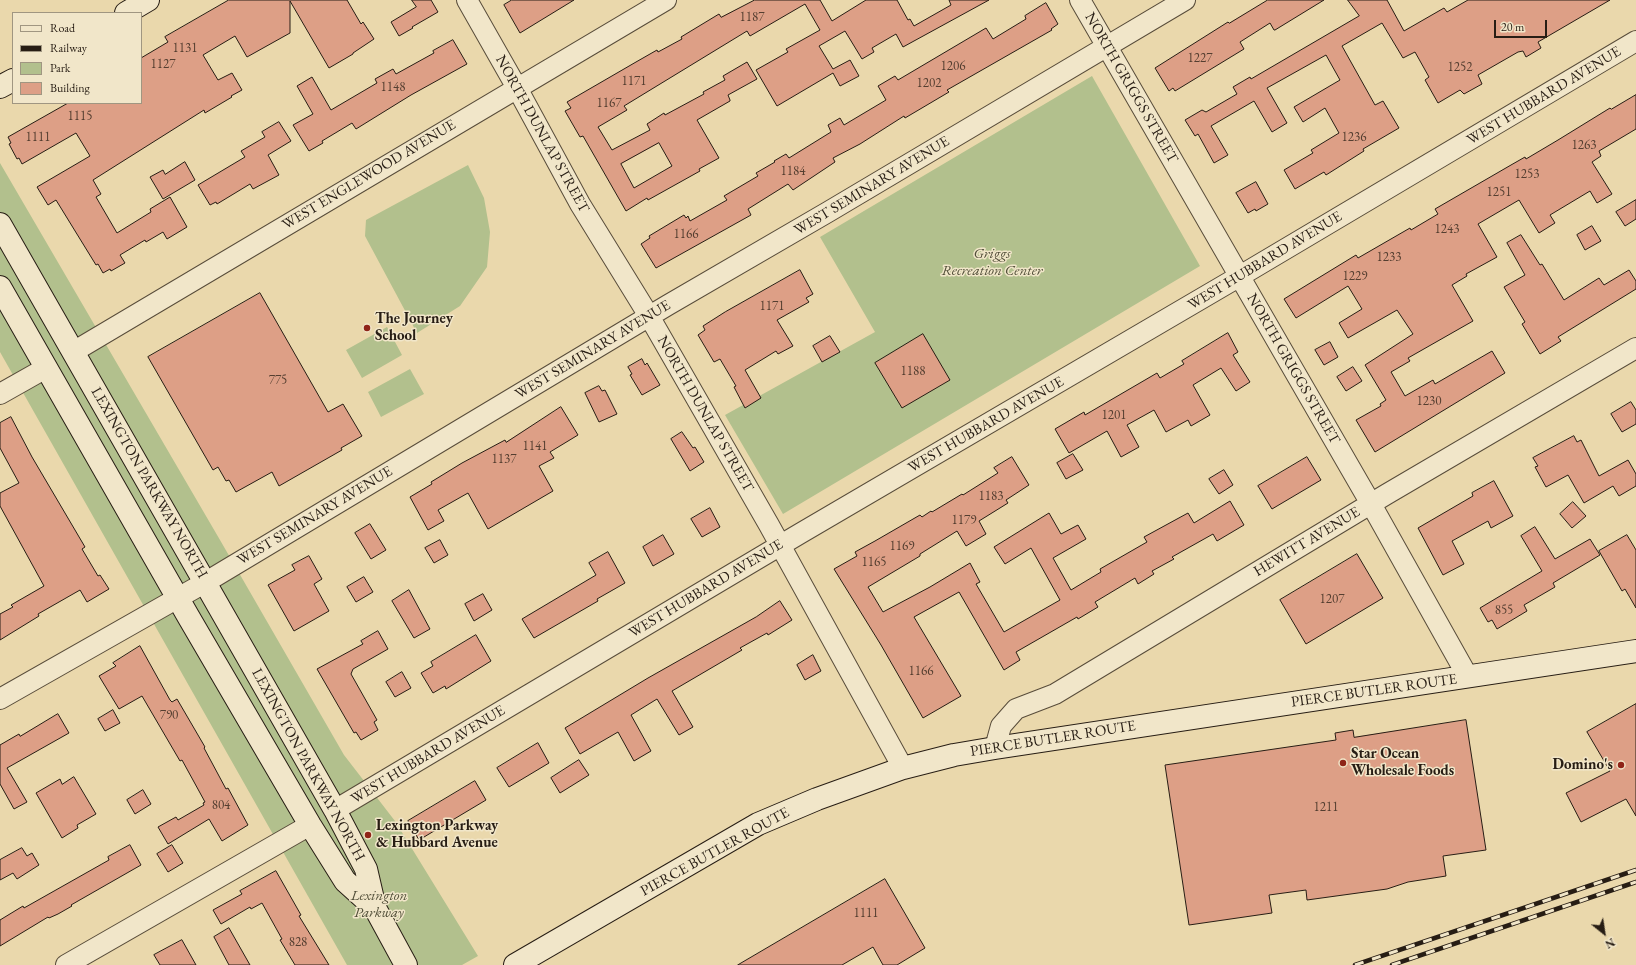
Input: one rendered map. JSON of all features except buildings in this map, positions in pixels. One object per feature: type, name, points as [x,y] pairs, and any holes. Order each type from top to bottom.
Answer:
[{"type":"main road","points":[[128,12],[148,0]]},
{"type":"main road","points":[[0,87],[12,81]]},
{"type":"main road","name":"LEXINGTON PARKWAY NORTH","points":[[0,224],[335,810],[366,869],[375,908]]},
{"type":"main road","name":"LEXINGTON PARKWAY NORTH","points":[[0,287],[177,598],[310,825],[344,881],[375,908]]},
{"type":"main road","name":"PIERCE BUTLER ROUTE","points":[[515,965],[758,824],[816,798],[903,768],[954,755],[995,748],[1636,651]]},
{"type":"main road","points":[[375,908],[406,965]]},
{"type":"street","name":"NORTH DUNLAP STREET","points":[[466,0],[517,88],[580,204],[649,316],[780,545],[903,768]]},
{"type":"street","name":"WEST ENGLEWOOD AVENUE","points":[[73,352],[666,0]]},
{"type":"street","name":"NORTH GRIGGS STREET","points":[[1080,0],[1371,504],[1468,677]]},
{"type":"street","name":"WEST SEMINARY AVENUE","points":[[0,699],[206,582],[649,316],[828,212],[1185,0]]},
{"type":"street","name":"WEST HUBBARD AVENUE","points":[[335,810],[780,545],[1240,276],[1636,41]]},
{"type":"street","name":"HEWITT AVENUE","points":[[995,748],[1001,726],[1016,709],[1055,694],[1371,504],[1636,348]]},
{"type":"street","points":[[0,394],[46,368]]},
{"type":"street","points":[[66,965],[310,825]]},
{"type":"green space","name":"Griggs Recreation Center","points":[[1092,76],[1200,266],[783,514],[725,415],[875,332],[820,237]]},
{"type":"green space","name":"Lexington Parkway","points":[[0,163],[344,755],[395,821],[478,956],[462,965],[347,965],[0,352]]},
{"type":"green space","points":[[468,165],[484,198],[490,232],[487,267],[460,306],[417,333],[365,236],[366,220]]},
{"type":"green space","points":[[387,327],[402,355],[362,378],[346,350]]},
{"type":"green space","points":[[410,369],[424,394],[381,417],[368,392]]},
{"type":"railway","points":[[1355,965],[1636,870]]},
{"type":"railway","points":[[1392,965],[1636,882]]},
{"type":"place","name":"The Journey School","points":[[367,328]]},
{"type":"place","name":"Star Ocean Wholesale Foods","points":[[1343,763]]},
{"type":"place","name":"Domino's","points":[[1621,765]]},
{"type":"place","name":"Lexington Parkway & Hubbard Avenue","points":[[368,835]]}]
